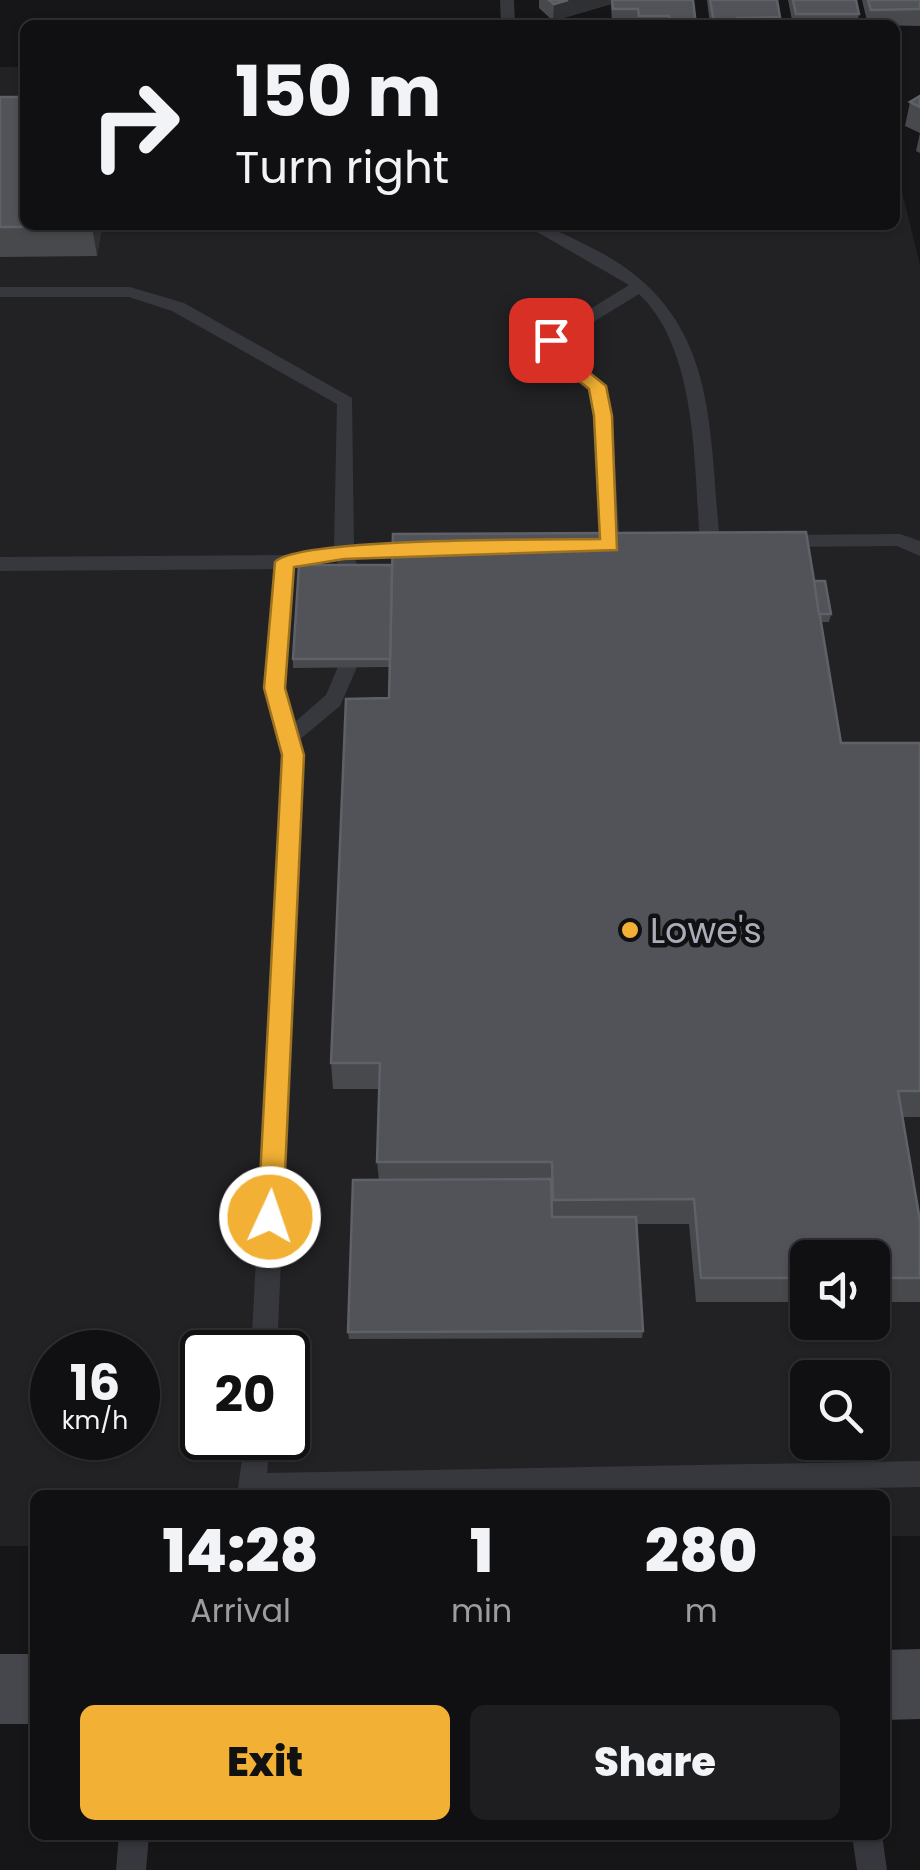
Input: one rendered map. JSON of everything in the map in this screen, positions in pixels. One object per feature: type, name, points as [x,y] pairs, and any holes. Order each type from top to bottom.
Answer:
[{"type":"main road","points":[[890,1684],[920,1684]]},
{"type":"main road","points":[[0,1689],[30,1689]]},
{"type":"lane","points":[[541,230],[651,296],[678,332],[692,389],[711,543]]},
{"type":"lane","points":[[609,546],[603,416],[597,386],[550,350],[551,340],[638,287]]},
{"type":"lane","points":[[0,292],[130,292],[178,306],[346,402],[344,552],[350,574]]},
{"type":"lane","points":[[765,542],[876,538],[900,540],[920,549]]},
{"type":"lane","points":[[0,564],[285,562],[344,552],[439,550]]},
{"type":"lane","points":[[265,1330],[293,755],[274,688],[285,562]]},
{"type":"lane","points":[[288,737],[326,710],[341,692],[348,668]]},
{"type":"lane","points":[[252,1490],[256,1460]]},
{"type":"lane","points":[[291,1490],[920,1474]]},
{"type":"lane","points":[[131,1870],[134,1840]]},
{"type":"lane","points":[[868,1840],[872,1870]]},
{"type":"shaded area","points":[[0,67],[20,67],[20,230],[900,230],[900,183],[920,265],[920,1536],[890,1536],[890,1490],[30,1490],[30,1546],[0,1546]]},
{"type":"building","points":[[612,0],[693,0],[695,20],[639,16],[638,9],[613,9]]},
{"type":"building","points":[[710,0],[777,0],[780,17],[714,20]]},
{"type":"building","points":[[793,0],[856,0],[859,14],[796,14]]},
{"type":"building","points":[[868,0],[920,0],[920,9],[871,10]]},
{"type":"building","points":[[0,97],[20,97],[20,227],[0,227]]},
{"type":"building","name":"Lowe's","points":[[806,532],[841,743],[920,743],[920,1091],[898,1091],[920,1221],[920,1278],[890,1278],[890,1240],[790,1240],[790,1278],[701,1278],[694,1199],[553,1200],[552,1162],[377,1162],[380,1063],[331,1063],[346,699],[389,698],[393,534]]},
{"type":"building","points":[[299,565],[392,565],[390,659],[293,659]]},
{"type":"building","points":[[814,581],[825,581],[831,614],[819,614]]},
{"type":"building","points":[[551,1179],[552,1217],[636,1217],[643,1331],[348,1332],[353,1180]]},
{"type":"place","name":"Lowe's","points":[[630,930]]},
{"type":"route","points":[[270,1217],[293,755],[274,688],[285,562],[344,552],[610,546],[603,416],[597,386],[550,350],[551,340]]}]
